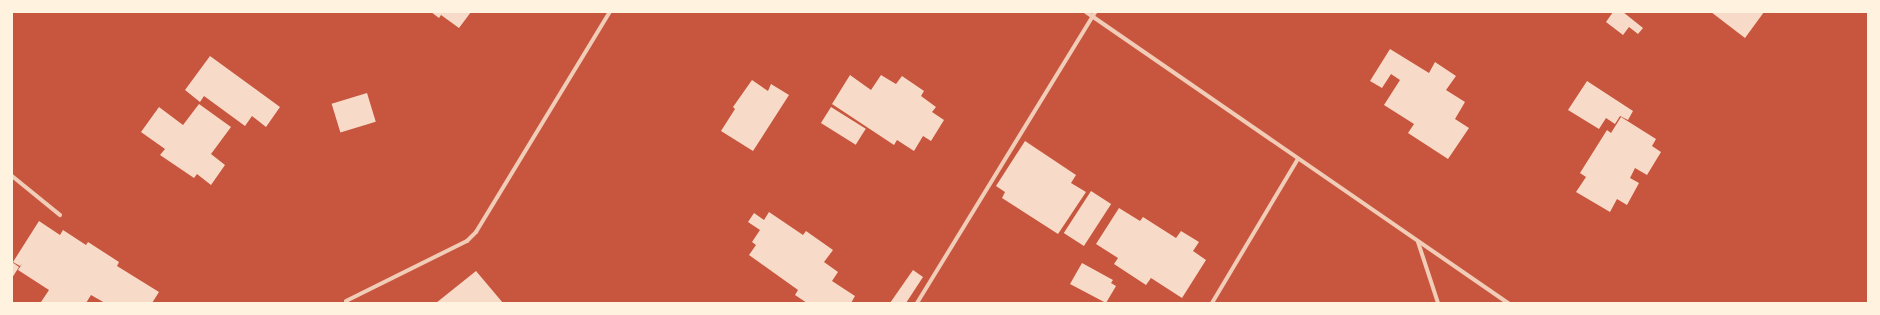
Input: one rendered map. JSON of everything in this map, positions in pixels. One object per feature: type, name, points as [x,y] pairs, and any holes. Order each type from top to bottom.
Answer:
[{"type":"street","points":[[346,301],[467,241],[476,232],[610,12]]},
{"type":"street","points":[[1086,12],[1508,303]]},
{"type":"street","points":[[917,303],[1095,12]]},
{"type":"street","points":[[1212,303],[1298,159]]},
{"type":"street","points":[[12,176],[60,215]]},
{"type":"street","points":[[1418,242],[1438,303]]},
{"type":"building","points":[[431,12],[471,12],[459,28],[441,15],[439,18]]},
{"type":"building","points":[[1613,12],[1623,12],[1643,28],[1638,34],[1629,27],[1623,35],[1606,22]]},
{"type":"building","points":[[1711,12],[1764,12],[1745,38]]},
{"type":"building","points":[[1390,49],[1429,73],[1435,62],[1456,76],[1446,90],[1465,102],[1455,119],[1469,128],[1448,159],[1408,133],[1414,124],[1384,105],[1400,80],[1391,74],[1382,88],[1370,81]]},
{"type":"building","points":[[210,56],[280,107],[266,127],[252,116],[245,126],[204,96],[200,102],[185,90]]},
{"type":"building","points":[[850,75],[871,90],[881,75],[896,84],[902,76],[924,91],[921,96],[936,107],[932,112],[944,120],[931,141],[923,136],[914,151],[897,140],[894,145],[832,104]]},
{"type":"building","points":[[752,80],[768,91],[771,84],[789,95],[753,151],[721,131],[735,109],[733,107]]},
{"type":"building","points":[[1587,81],[1633,111],[1628,120],[1620,116],[1615,124],[1606,118],[1599,129],[1568,110]]},
{"type":"building","points":[[367,93],[376,122],[340,133],[332,104]]},
{"type":"building","points":[[199,104],[231,127],[211,154],[225,165],[211,185],[197,174],[194,178],[160,155],[165,149],[141,132],[159,107],[183,125]]},
{"type":"building","points":[[831,107],[866,129],[856,145],[821,123]]},
{"type":"building","points":[[1621,117],[1656,139],[1652,146],[1661,152],[1647,175],[1635,168],[1630,178],[1639,183],[1627,205],[1617,199],[1610,212],[1576,192],[1586,177],[1580,173],[1607,130],[1611,133]]},
{"type":"building","points":[[1025,141],[1076,175],[1071,183],[1086,192],[1058,234],[1002,198],[1005,192],[996,186]]},
{"type":"building","points":[[1091,191],[1111,204],[1084,246],[1064,233]]},
{"type":"building","points":[[1119,208],[1140,221],[1143,217],[1176,238],[1181,231],[1199,242],[1193,251],[1206,260],[1182,298],[1151,278],[1146,285],[1114,264],[1118,258],[1096,244]]},
{"type":"building","points":[[769,212],[803,235],[806,231],[833,250],[824,262],[838,272],[832,281],[855,296],[851,303],[807,303],[795,295],[798,290],[749,255],[756,245],[752,242],[760,230],[748,222],[754,213],[764,220]]},
{"type":"building","points":[[39,221],[60,235],[63,230],[86,245],[88,242],[119,262],[117,266],[159,292],[152,303],[105,303],[91,295],[86,303],[41,302],[49,290],[18,270],[22,264],[20,266],[13,262]]},
{"type":"building","points":[[12,262],[19,267],[12,278]]},
{"type":"building","points":[[1082,263],[1113,280],[1111,283],[1116,286],[1106,303],[1070,284]]},
{"type":"building","points":[[913,270],[923,277],[906,303],[890,303]]},
{"type":"building","points":[[476,271],[503,303],[436,303]]}]
